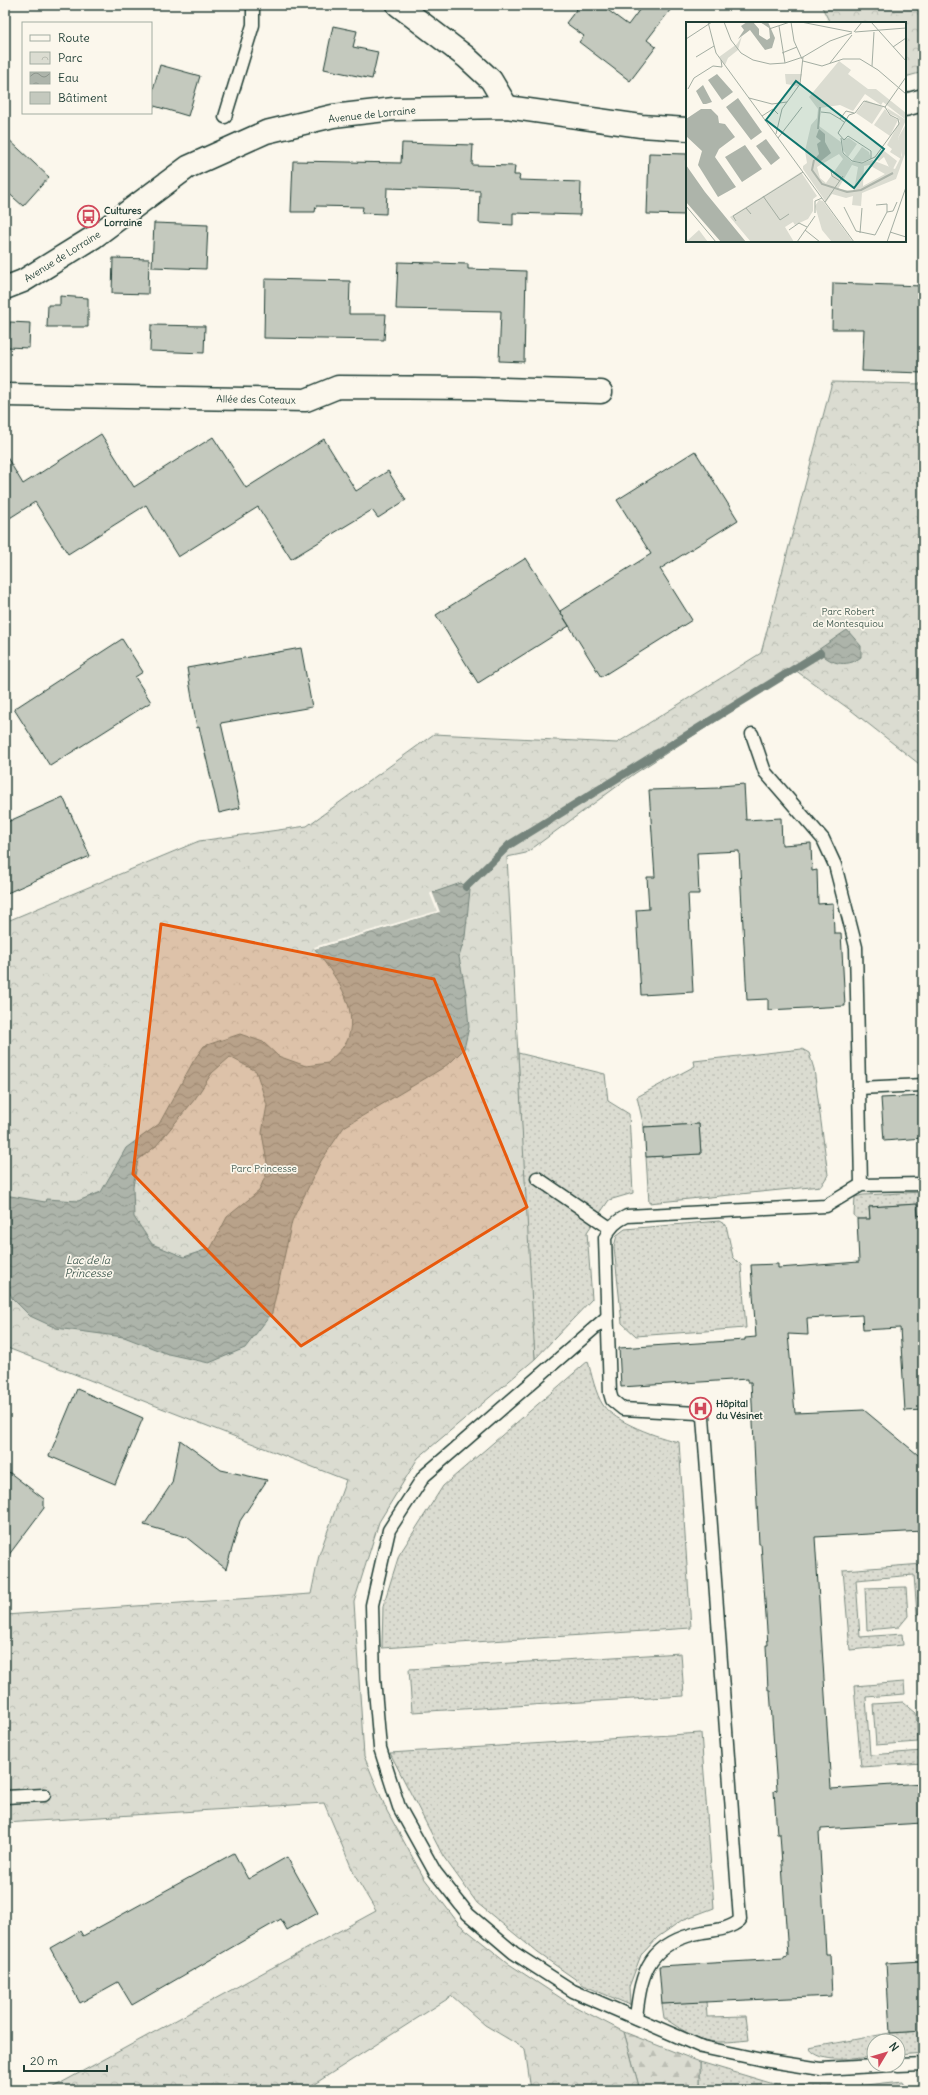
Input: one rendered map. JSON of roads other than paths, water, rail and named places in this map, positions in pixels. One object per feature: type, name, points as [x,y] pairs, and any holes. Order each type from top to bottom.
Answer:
[{"type":"street","points":[[398,5],[466,57],[491,80],[507,108]]},
{"type":"street","points":[[906,105],[923,100]]},
{"type":"street","name":"Avenue de Lorraine","points":[[5,288],[24,281],[94,237],[188,167],[266,132],[333,116],[394,109],[507,108],[642,126],[686,129]]},
{"type":"street","name":"Allée des Coteaux","points":[[5,395],[306,400],[338,387],[601,392]]},
{"type":"lane","points":[[225,117],[253,25],[253,5]]},
{"type":"lane","points":[[752,734],[765,772],[823,839],[835,865],[856,947],[861,1185]]},
{"type":"lane","points":[[859,1088],[923,1085]]},
{"type":"lane","points":[[537,1178],[610,1228]]},
{"type":"lane","points":[[636,2018],[639,1988],[650,1960],[668,1944],[689,1935],[732,1927],[740,1920],[703,1417],[697,1413],[623,1409],[612,1400],[610,1393],[606,1318],[605,1238],[610,1228],[617,1220],[627,1216],[826,1206],[861,1185],[923,1184]]},
{"type":"lane","points":[[606,1318],[424,1476],[389,1530],[372,1605],[374,1678],[380,1748],[399,1807],[435,1872],[468,1914],[514,1952],[573,1991],[702,2047],[763,2060],[821,2068],[866,2066]]},
{"type":"lane","points":[[5,1797],[44,1795]]},
{"type":"lane","points":[[906,2065],[923,2064]]},
{"type":"water","points":[[847,630],[861,646],[861,657],[849,663],[838,663],[822,655],[818,650]]},
{"type":"water","name":"Lac de la Princesse","points":[[461,883],[470,890],[465,937],[459,957],[466,993],[469,1027],[464,1049],[441,1069],[344,1127],[321,1161],[292,1221],[272,1313],[245,1348],[209,1363],[168,1354],[124,1337],[56,1328],[30,1316],[12,1298],[5,1282],[5,1195],[45,1202],[46,1199],[78,1201],[101,1192],[126,1148],[159,1124],[194,1060],[204,1046],[240,1034],[263,1042],[278,1056],[306,1066],[328,1063],[347,1042],[351,1026],[350,1014],[343,991],[330,969],[315,949],[439,912],[432,893]],"holes":[[[230,1057],[256,1071],[267,1105],[262,1133],[268,1169],[259,1191],[227,1217],[211,1248],[184,1257],[152,1244],[134,1217],[133,1186],[138,1160],[156,1146],[195,1099],[212,1073]]]},
{"type":"waterway","points":[[466,887],[509,845],[820,653]]},
{"type":"place","name":"Cultures Lorraine","points":[[88,216]]},
{"type":"place","name":"Hôpital du Vésinet","points":[[700,1409]]},
{"type":"park label","name":"Parc Robert de Montesquiou","points":[[848,616]]},
{"type":"park label","name":"Parc Princesse","points":[[264,1168]]}]
